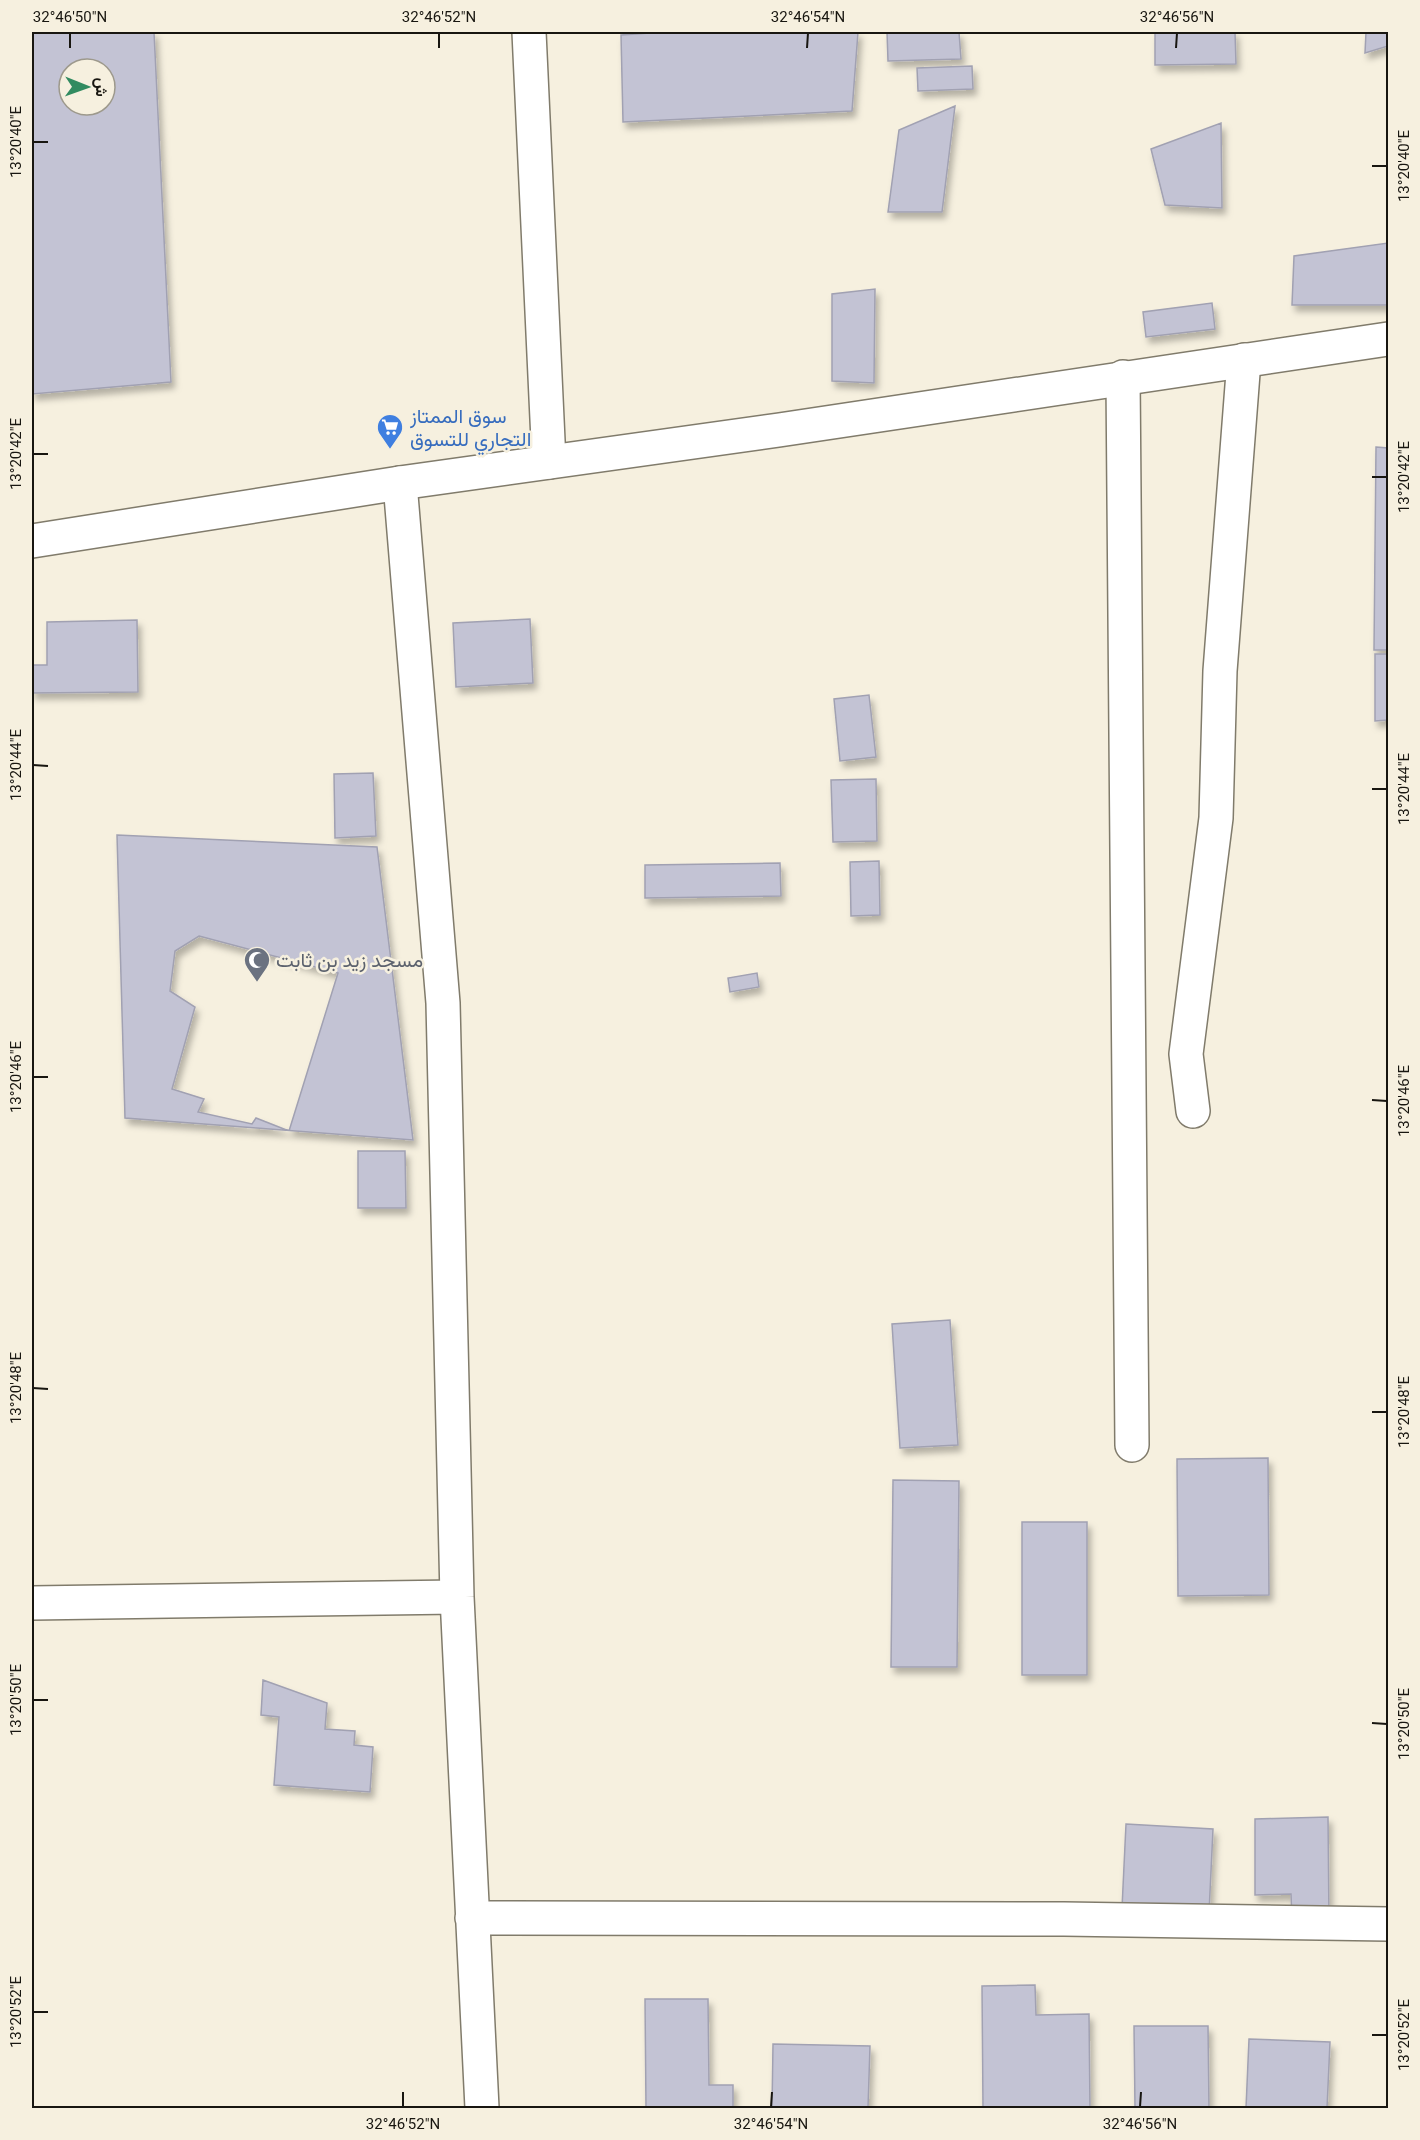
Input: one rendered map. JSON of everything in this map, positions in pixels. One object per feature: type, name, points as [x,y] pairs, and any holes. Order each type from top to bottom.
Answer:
[{"type":"street","points":[[529,32],[549,462]]},
{"type":"street","points":[[32,542],[400,483],[779,430],[1389,339]]},
{"type":"street","points":[[1193,1111],[1186,1054],[1216,818],[1220,671],[1244,360]]},
{"type":"street","points":[[1123,377],[1132,1445]]},
{"type":"street","points":[[400,483],[443,1003],[457,1597],[482,2109]]},
{"type":"street","points":[[32,1603],[457,1597]]},
{"type":"street","points":[[472,1918],[1064,1919],[1389,1924]]},
{"type":"building","points":[[32,32],[154,32],[171,382],[32,394]]},
{"type":"building","points":[[665,32],[858,32],[852,111],[623,122],[621,35]]},
{"type":"building","points":[[887,32],[959,32],[961,59],[888,61]]},
{"type":"building","points":[[1155,32],[1235,32],[1236,64],[1155,65]]},
{"type":"building","points":[[1366,32],[1388,32],[1388,46],[1365,53]]},
{"type":"building","points":[[972,66],[973,89],[918,91],[917,68]]},
{"type":"building","points":[[955,106],[942,212],[888,212],[899,130]]},
{"type":"building","points":[[1221,123],[1222,208],[1165,205],[1151,149]]},
{"type":"building","points":[[1388,243],[1388,305],[1292,305],[1294,256]]},
{"type":"building","points":[[875,289],[874,383],[832,381],[832,294]]},
{"type":"building","points":[[1212,303],[1215,329],[1146,337],[1143,312]]},
{"type":"building","points":[[1376,447],[1388,448],[1388,650],[1374,650]]},
{"type":"building","points":[[530,619],[533,683],[456,687],[453,623]]},
{"type":"building","points":[[137,620],[138,692],[32,693],[32,665],[47,665],[47,622]]},
{"type":"building","points":[[1375,654],[1388,654],[1388,720],[1375,721]]},
{"type":"building","points":[[869,695],[876,757],[840,761],[834,699]]},
{"type":"building","points":[[373,773],[376,836],[335,838],[334,774]]},
{"type":"building","points":[[876,779],[877,841],[833,842],[831,780]]},
{"type":"building","name":"مسجد زيد بن ثابت","points":[[117,835],[377,847],[413,1140],[125,1118]]},
{"type":"building","points":[[879,861],[880,915],[851,916],[850,862]]},
{"type":"building","points":[[780,863],[781,896],[645,898],[645,865]]},
{"type":"building","points":[[199,936],[338,973],[289,1131],[256,1118],[252,1124],[198,1112],[204,1099],[172,1089],[195,1007],[170,991],[175,951]]},
{"type":"building","points":[[757,973],[759,987],[730,992],[728,978]]},
{"type":"building","points":[[358,1151],[405,1151],[406,1208],[358,1208]]},
{"type":"building","points":[[950,1320],[958,1445],[900,1448],[892,1324]]},
{"type":"building","points":[[1268,1458],[1269,1595],[1178,1596],[1177,1459]]},
{"type":"building","points":[[893,1480],[959,1481],[957,1667],[891,1667]]},
{"type":"building","points":[[1022,1522],[1087,1522],[1087,1675],[1022,1675]]},
{"type":"building","points":[[263,1680],[327,1703],[325,1729],[355,1731],[354,1745],[373,1747],[370,1792],[274,1785],[279,1717],[261,1715]]},
{"type":"building","points":[[1328,1817],[1329,1921],[1292,1921],[1291,1894],[1255,1895],[1255,1819]]},
{"type":"building","points":[[1126,1824],[1213,1829],[1209,1913],[1122,1908]]},
{"type":"building","points":[[1035,1985],[1036,2015],[1089,2014],[1090,2108],[983,2108],[982,1986]]},
{"type":"building","points":[[645,1999],[708,1999],[709,2085],[733,2085],[733,2108],[646,2108]]},
{"type":"building","points":[[1134,2026],[1208,2026],[1209,2108],[1135,2108]]},
{"type":"building","points":[[1249,2039],[1330,2042],[1327,2108],[1246,2108]]},
{"type":"building","points":[[773,2044],[870,2046],[868,2108],[772,2108]]},
{"type":"place","name":"سوق الممتاز التجاري للتسوق","points":[[390,450]]},
{"type":"place","name":"مسجد زيد بن ثابت","points":[[257,983]]}]
